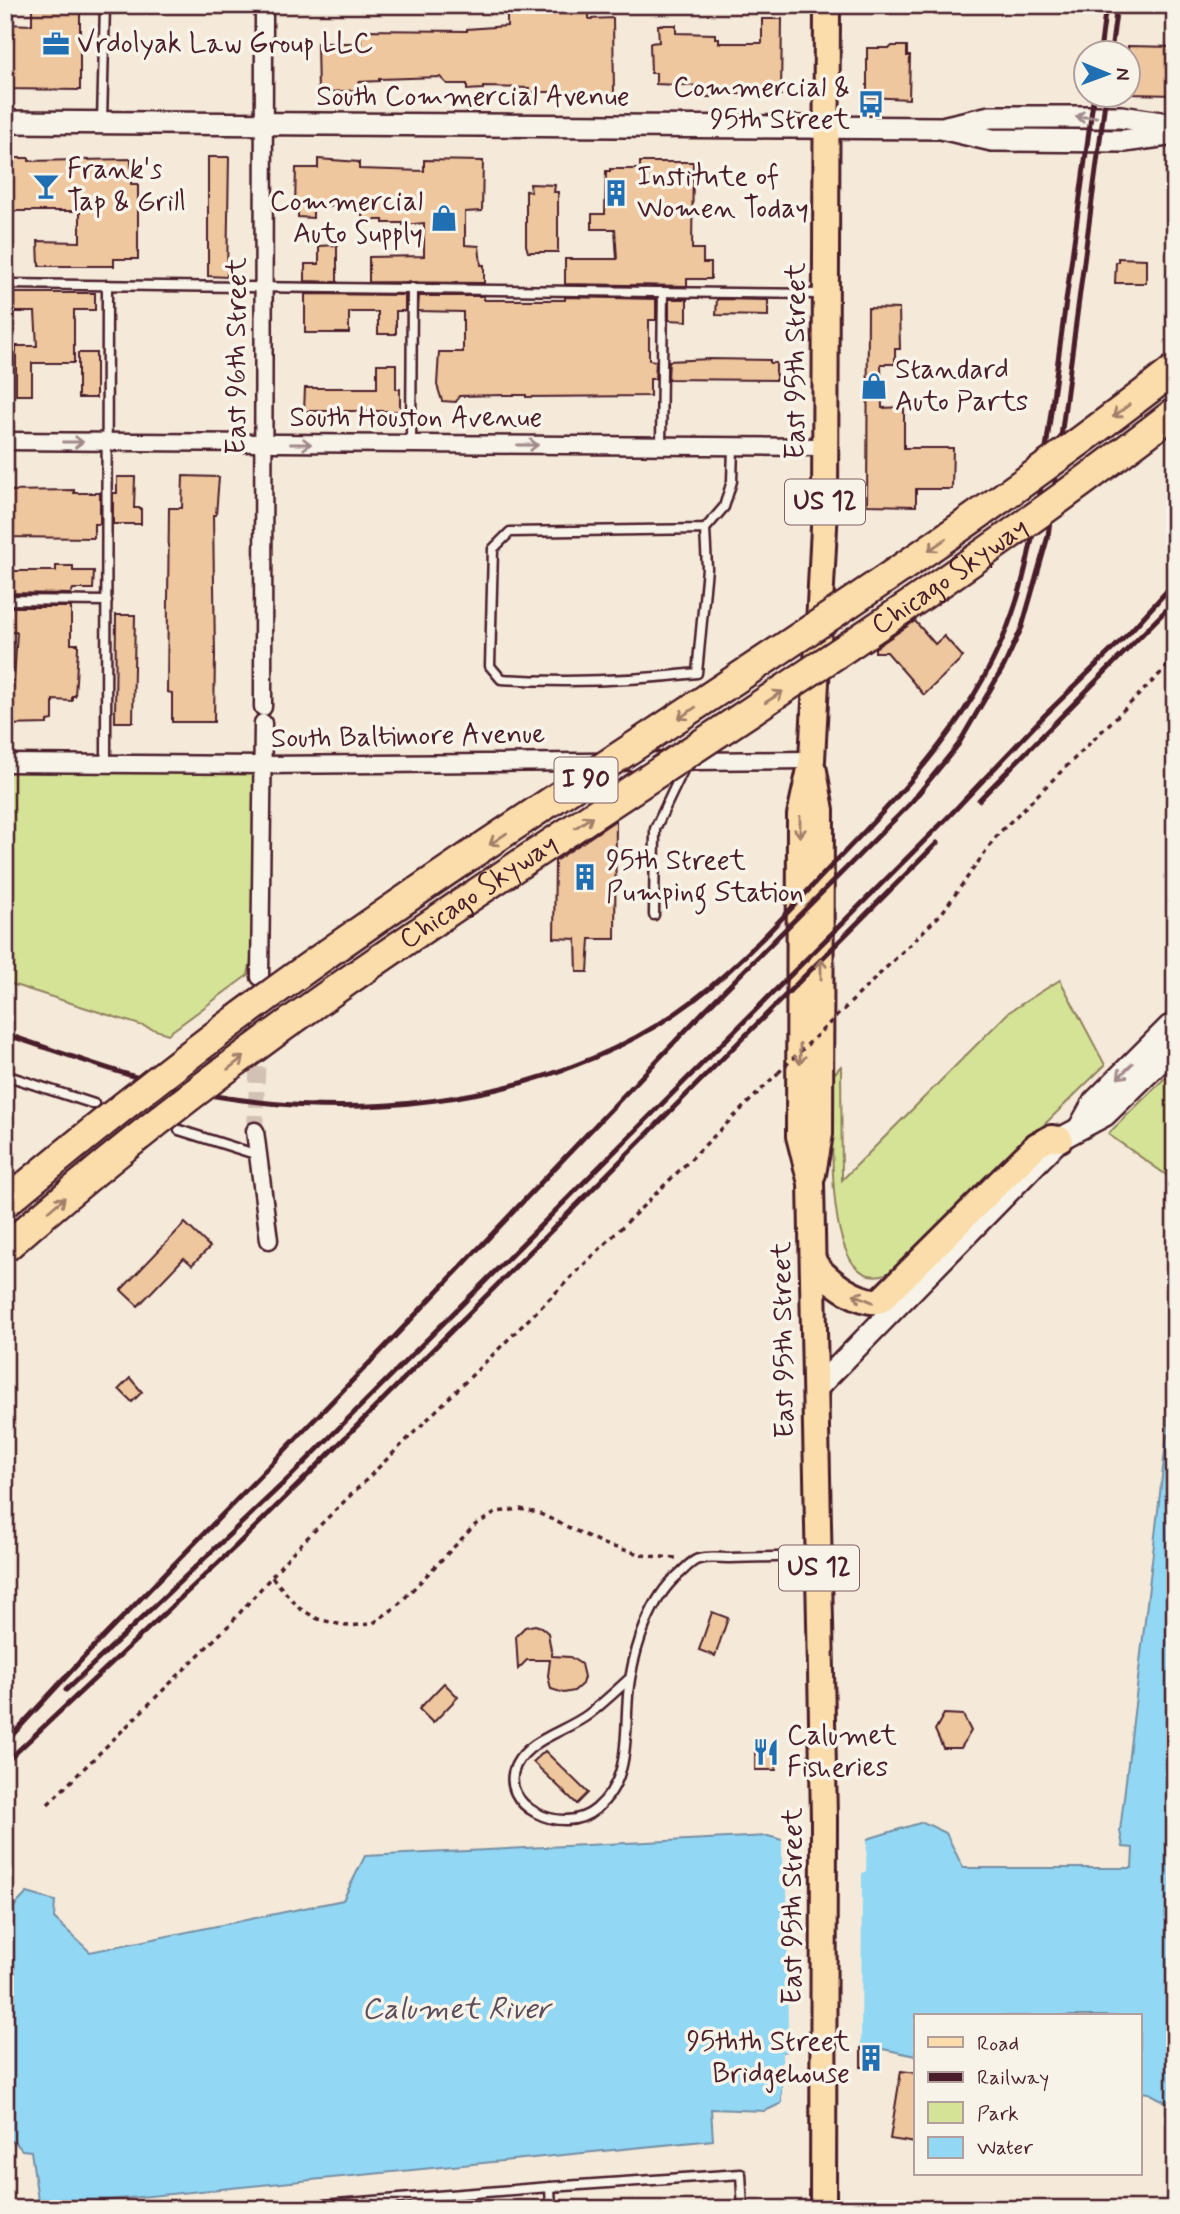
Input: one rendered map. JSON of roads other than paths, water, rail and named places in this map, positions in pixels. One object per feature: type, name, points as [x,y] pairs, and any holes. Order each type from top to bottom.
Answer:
[{"type":"highway","name":"Chicago Skyway","points":[[5,1203],[131,1100],[308,968],[928,551],[1048,467],[1175,369]]},
{"type":"highway","name":"Chicago Skyway","points":[[5,1248],[141,1136],[327,995],[936,587],[1072,491],[1175,412]]},
{"type":"main road","name":"East 95th Street","points":[[823,2209],[824,1818],[813,1259],[811,1183],[799,1136],[800,815],[812,760],[825,508],[827,5]]},
{"type":"main road","name":"South Commercial Avenue","points":[[941,128],[990,117],[1121,117],[1175,125]]},
{"type":"main road","name":"South Commercial Avenue","points":[[5,122],[941,128],[992,140],[1124,141],[1175,134]]},
{"type":"main road","points":[[815,1390],[1070,1133],[1094,1102],[1175,1024]]},
{"type":"main road","points":[[813,1259],[815,1267],[839,1287],[870,1302],[881,1300],[1037,1145],[1070,1133],[1105,1115],[1175,1047]]},
{"type":"street","name":"East 96th Street","points":[[260,977],[263,765],[264,5]]},
{"type":"street","name":"South Houston Avenue","points":[[5,441],[825,447]]},
{"type":"street","name":"South Baltimore Avenue","points":[[5,763],[263,765],[812,760]]},
{"type":"street","points":[[255,1131],[269,1240]]},
{"type":"lane","points":[[102,123],[105,5]]},
{"type":"lane","points":[[5,284],[826,294]]},
{"type":"lane","points":[[106,764],[107,285]]},
{"type":"lane","points":[[411,444],[412,288]]},
{"type":"lane","points":[[661,446],[663,292]]},
{"type":"lane","points":[[705,529],[510,531],[493,550],[490,666],[501,679],[551,682],[627,681],[697,673],[707,568],[705,529],[724,507],[732,481],[733,446]]},
{"type":"lane","points":[[5,600],[107,601]]},
{"type":"lane","points":[[654,915],[655,829],[688,761]]},
{"type":"lane","points":[[6,1077],[94,1104]]},
{"type":"lane","points":[[179,1130],[258,1155]]},
{"type":"lane","points":[[629,1679],[588,1715],[523,1754],[515,1767],[512,1782],[514,1792],[533,1811],[544,1818],[556,1820],[582,1818],[597,1808],[610,1792],[622,1765],[626,1746],[629,1679],[649,1613],[667,1584],[697,1559],[819,1556]]},
{"type":"lane","points":[[274,2209],[333,2207],[550,2187],[741,2174],[743,2209]]},
{"type":"lane","points":[[550,2187],[551,2209]]},
{"type":"lane","points":[[407,2199],[407,2209]]},
{"type":"lane","points":[[911,2209],[911,2206],[993,2209]]},
{"type":"water","name":"Calumet River","points":[[1175,1246],[1175,2107],[1149,2093],[1142,2092],[1142,2014],[914,2014],[914,2056],[878,2048],[783,2053],[782,2103],[765,2111],[711,2109],[713,2140],[39,2207],[31,2151],[22,2150],[15,2142],[5,2140],[5,1916],[27,1893],[55,1901],[54,1918],[90,1952],[343,1900],[365,1856],[768,1836],[782,1840],[867,1839],[923,1822],[946,1833],[963,1868],[1132,1868],[1133,1848],[1123,1847],[1120,1831],[1168,1426],[1167,1247]]},
{"type":"tunnel","points":[[255,1131],[260,1001]]},
{"type":"railway","points":[[1102,38],[1106,5]]},
{"type":"railway","points":[[1113,38],[1117,5]]},
{"type":"railway","points":[[5,1034],[172,1087],[235,1099],[300,1105],[366,1106],[432,1101],[497,1089],[560,1071],[620,1045],[698,997],[740,961],[915,776],[961,715],[999,648],[1021,586],[1038,508],[1092,108]]},
{"type":"railway","points":[[5,1743],[86,1655],[380,1352],[705,1010],[910,804],[958,745],[1004,666],[1022,627],[1048,536],[1104,108]]},
{"type":"railway","points":[[66,1690],[291,1476],[951,814],[1045,715],[1128,634],[1175,582]]},
{"type":"railway","points":[[979,800],[1175,601]]},
{"type":"railway","points":[[5,1763],[306,1477],[937,843]]},
{"type":"place","name":"Vrdolyak Law Group LLC","points":[[56,44]]},
{"type":"place","name":"Commercial & 95th Street","points":[[871,104]]},
{"type":"place","name":"Frank's Tap & Grill","points":[[46,186]]},
{"type":"place","name":"Institute of Women Today","points":[[616,193]]},
{"type":"place","name":"Commercial Auto Supply","points":[[444,218]]},
{"type":"place","name":"Standard Auto Parts","points":[[874,386]]},
{"type":"place","name":"95th Street Pumping Station","points":[[585,877]]},
{"type":"place","name":"Calumet Fisheries","points":[[766,1752]]},
{"type":"place","name":"95thth Street Bridgehouse","points":[[871,2058]]}]
